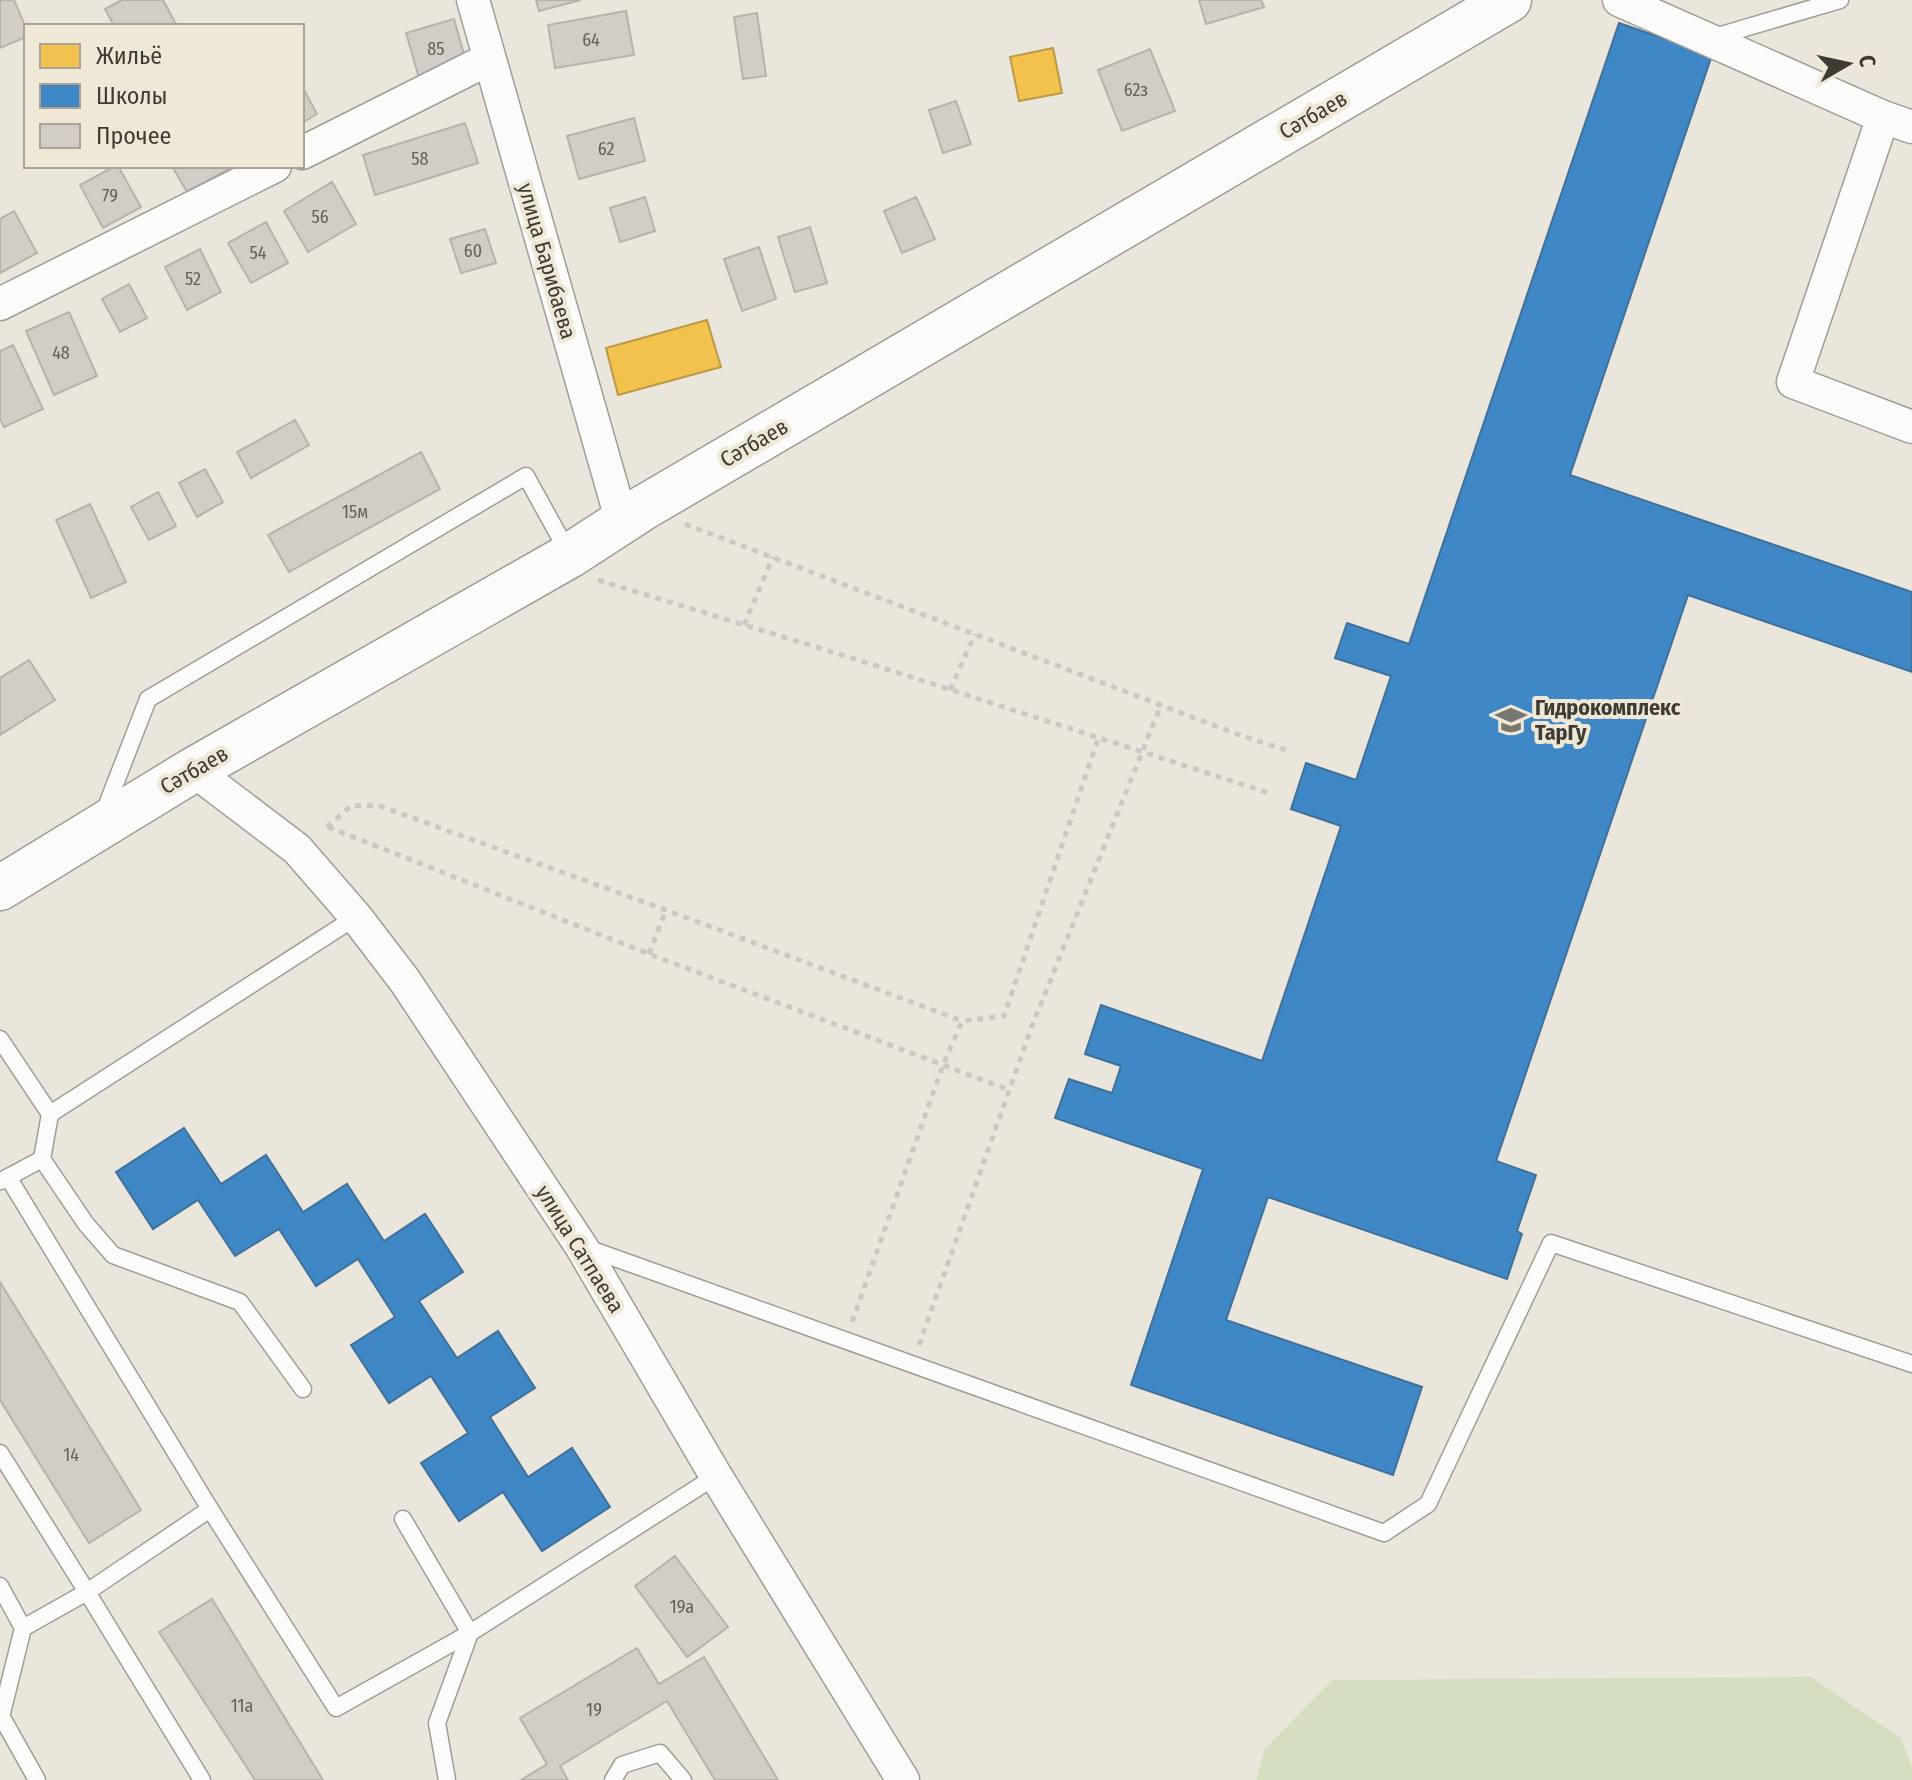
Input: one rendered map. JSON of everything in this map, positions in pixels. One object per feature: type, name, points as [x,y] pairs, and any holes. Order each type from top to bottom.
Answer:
[{"type":"street","name":"улица Барибаева","points":[[473,0],[633,515]]},
{"type":"street","name":"Сәтбаев","points":[[0,888],[193,770],[560,561],[633,515],[1509,0]]},
{"type":"street","points":[[1619,0],[1898,122],[1793,382],[1912,427]]},
{"type":"street","points":[[304,152],[489,59]]},
{"type":"street","points":[[0,304],[271,168]]},
{"type":"street","name":"улица Сатпаева","points":[[193,770],[297,849],[356,917],[405,981],[581,1246],[716,1476],[903,1780]]},
{"type":"lane","points":[[1707,39],[1840,0]]},
{"type":"lane","points":[[98,827],[148,699],[526,476],[560,561]]},
{"type":"lane","points":[[50,1114],[356,917]]},
{"type":"lane","points":[[0,1039],[50,1114],[42,1159],[86,1224],[113,1255],[240,1302],[303,1389]]},
{"type":"lane","points":[[42,1159],[4,1179],[336,1708],[470,1633],[716,1476]]},
{"type":"lane","points":[[581,1246],[1384,1533],[1428,1504],[1551,1243],[1912,1364]]},
{"type":"lane","points":[[0,1453],[202,1780]]},
{"type":"lane","points":[[23,1628],[87,1592],[210,1509]]},
{"type":"lane","points":[[403,1519],[470,1633]]},
{"type":"lane","points":[[0,1586],[23,1628],[1,1713],[37,1780]]},
{"type":"lane","points":[[447,1780],[437,1723],[470,1633]]},
{"type":"lane","points":[[613,1780],[622,1765],[660,1753],[683,1780]]},
{"type":"path","points":[[633,515],[773,557],[1292,752]]},
{"type":"path","points":[[744,625],[773,557]]},
{"type":"path","points":[[560,561],[744,625],[1269,793]]},
{"type":"path","points":[[950,690],[975,634]]},
{"type":"path","points":[[905,1342],[918,1347],[1032,1026],[1161,705]]},
{"type":"path","points":[[297,849],[351,806],[377,805],[962,1021],[1004,1016],[1098,739]]},
{"type":"path","points":[[328,827],[649,954],[1009,1090]]},
{"type":"path","points":[[649,954],[666,910]]},
{"type":"path","points":[[865,1328],[851,1323],[943,1065],[962,1021]]},
{"type":"green space","points":[[1811,1677],[1901,1738],[1912,1767],[1912,1780],[1256,1780],[1265,1749],[1332,1680]]},
{"type":"building: Жильё","points":[[1053,48],[1062,93],[1019,101],[1010,57]]},
{"type":"building: Жильё","points":[[707,320],[721,367],[618,395],[606,348]]},
{"type":"building: Школы","name":"Гидрокомплекс ТарГу","points":[[1619,23],[1712,55],[1570,475],[1912,592],[1912,672],[1688,595],[1496,1161],[1536,1175],[1517,1231],[1522,1234],[1507,1279],[1268,1197],[1226,1320],[1422,1387],[1393,1475],[1131,1385],[1203,1169],[1055,1118],[1069,1079],[1112,1093],[1121,1066],[1085,1054],[1101,1005],[1262,1061],[1341,826],[1291,809],[1306,763],[1356,780],[1391,676],[1335,658],[1347,623],[1409,644]]},
{"type":"building: Школы","points":[[184,1128],[221,1184],[266,1155],[303,1212],[347,1184],[384,1241],[425,1214],[463,1272],[419,1301],[457,1358],[498,1331],[535,1388],[490,1417],[528,1477],[572,1448],[610,1507],[542,1551],[503,1492],[459,1521],[421,1463],[468,1433],[431,1376],[389,1403],[351,1345],[395,1317],[358,1259],[316,1286],[279,1229],[235,1256],[198,1200],[153,1229],[116,1172]]},
{"type":"building: Прочее","points":[[0,0],[14,0],[24,24],[24,38],[0,48]]},
{"type":"building: Прочее","points":[[122,0],[163,0],[176,24],[113,24],[105,9]]},
{"type":"building: Прочее","points":[[536,0],[581,0],[539,11]]},
{"type":"building: Прочее","points":[[1199,0],[1261,0],[1264,7],[1206,24]]},
{"type":"building: Прочее","points":[[626,11],[634,55],[555,68],[548,25]]},
{"type":"building: Прочее","points":[[757,13],[766,76],[743,79],[734,17]]},
{"type":"building: Прочее","points":[[454,19],[467,65],[419,78],[406,33]]},
{"type":"building: Прочее","points":[[1150,49],[1175,111],[1122,131],[1098,70]]},
{"type":"building: Прочее","points":[[304,90],[317,114],[304,122]]},
{"type":"building: Прочее","points":[[956,101],[971,144],[943,153],[929,110]]},
{"type":"building: Прочее","points":[[634,118],[645,161],[579,179],[567,136]]},
{"type":"building: Прочее","points":[[465,123],[478,163],[375,195],[363,155]]},
{"type":"building: Прочее","points":[[111,168],[119,168],[141,207],[103,228],[80,185]]},
{"type":"building: Прочее","points":[[173,168],[230,168],[187,192]]},
{"type":"building: Прочее","points":[[332,182],[356,224],[308,252],[284,211]]},
{"type":"building: Прочее","points":[[645,197],[655,231],[620,242],[610,208]]},
{"type":"building: Прочее","points":[[916,197],[935,239],[902,253],[884,211]]},
{"type":"building: Прочее","points":[[14,211],[37,253],[0,273],[0,219]]},
{"type":"building: Прочее","points":[[266,222],[288,263],[251,283],[228,243]]},
{"type":"building: Прочее","points":[[810,227],[827,283],[795,292],[778,237]]},
{"type":"building: Прочее","points":[[485,229],[496,263],[461,273],[450,239]]},
{"type":"building: Прочее","points":[[759,247],[776,299],[742,311],[724,259]]},
{"type":"building: Прочее","points":[[200,249],[221,292],[187,310],[165,267]]},
{"type":"building: Прочее","points":[[129,284],[147,318],[120,332],[102,299]]},
{"type":"building: Прочее","points":[[69,312],[97,376],[54,395],[26,331]]},
{"type":"building: Прочее","points":[[13,345],[43,409],[4,427],[0,419],[0,351]]},
{"type":"building: Прочее","points":[[295,420],[309,445],[251,478],[237,452]]},
{"type":"building: Прочее","points":[[421,452],[440,489],[289,572],[268,535]]},
{"type":"building: Прочее","points":[[205,469],[223,502],[197,517],[179,483]]},
{"type":"building: Прочее","points":[[158,492],[176,526],[149,540],[131,507]]},
{"type":"building: Прочее","points":[[90,504],[126,582],[91,598],[56,520]]},
{"type":"building: Прочее","points":[[29,660],[55,700],[0,735],[0,678]]},
{"type":"building: Прочее","points":[[0,1282],[141,1510],[89,1543],[0,1400]]},
{"type":"building: Прочее","points":[[675,1556],[728,1627],[687,1657],[635,1586]]},
{"type":"building: Прочее","points":[[212,1599],[323,1780],[255,1780],[159,1632]]},
{"type":"building: Прочее","points":[[637,1648],[659,1684],[704,1657],[778,1780],[715,1780],[667,1701],[560,1766],[568,1780],[521,1780],[547,1764],[520,1718]]},
{"type":"place","name":"Гидрокомплекс ТарГу","points":[[1511,720]]}]
